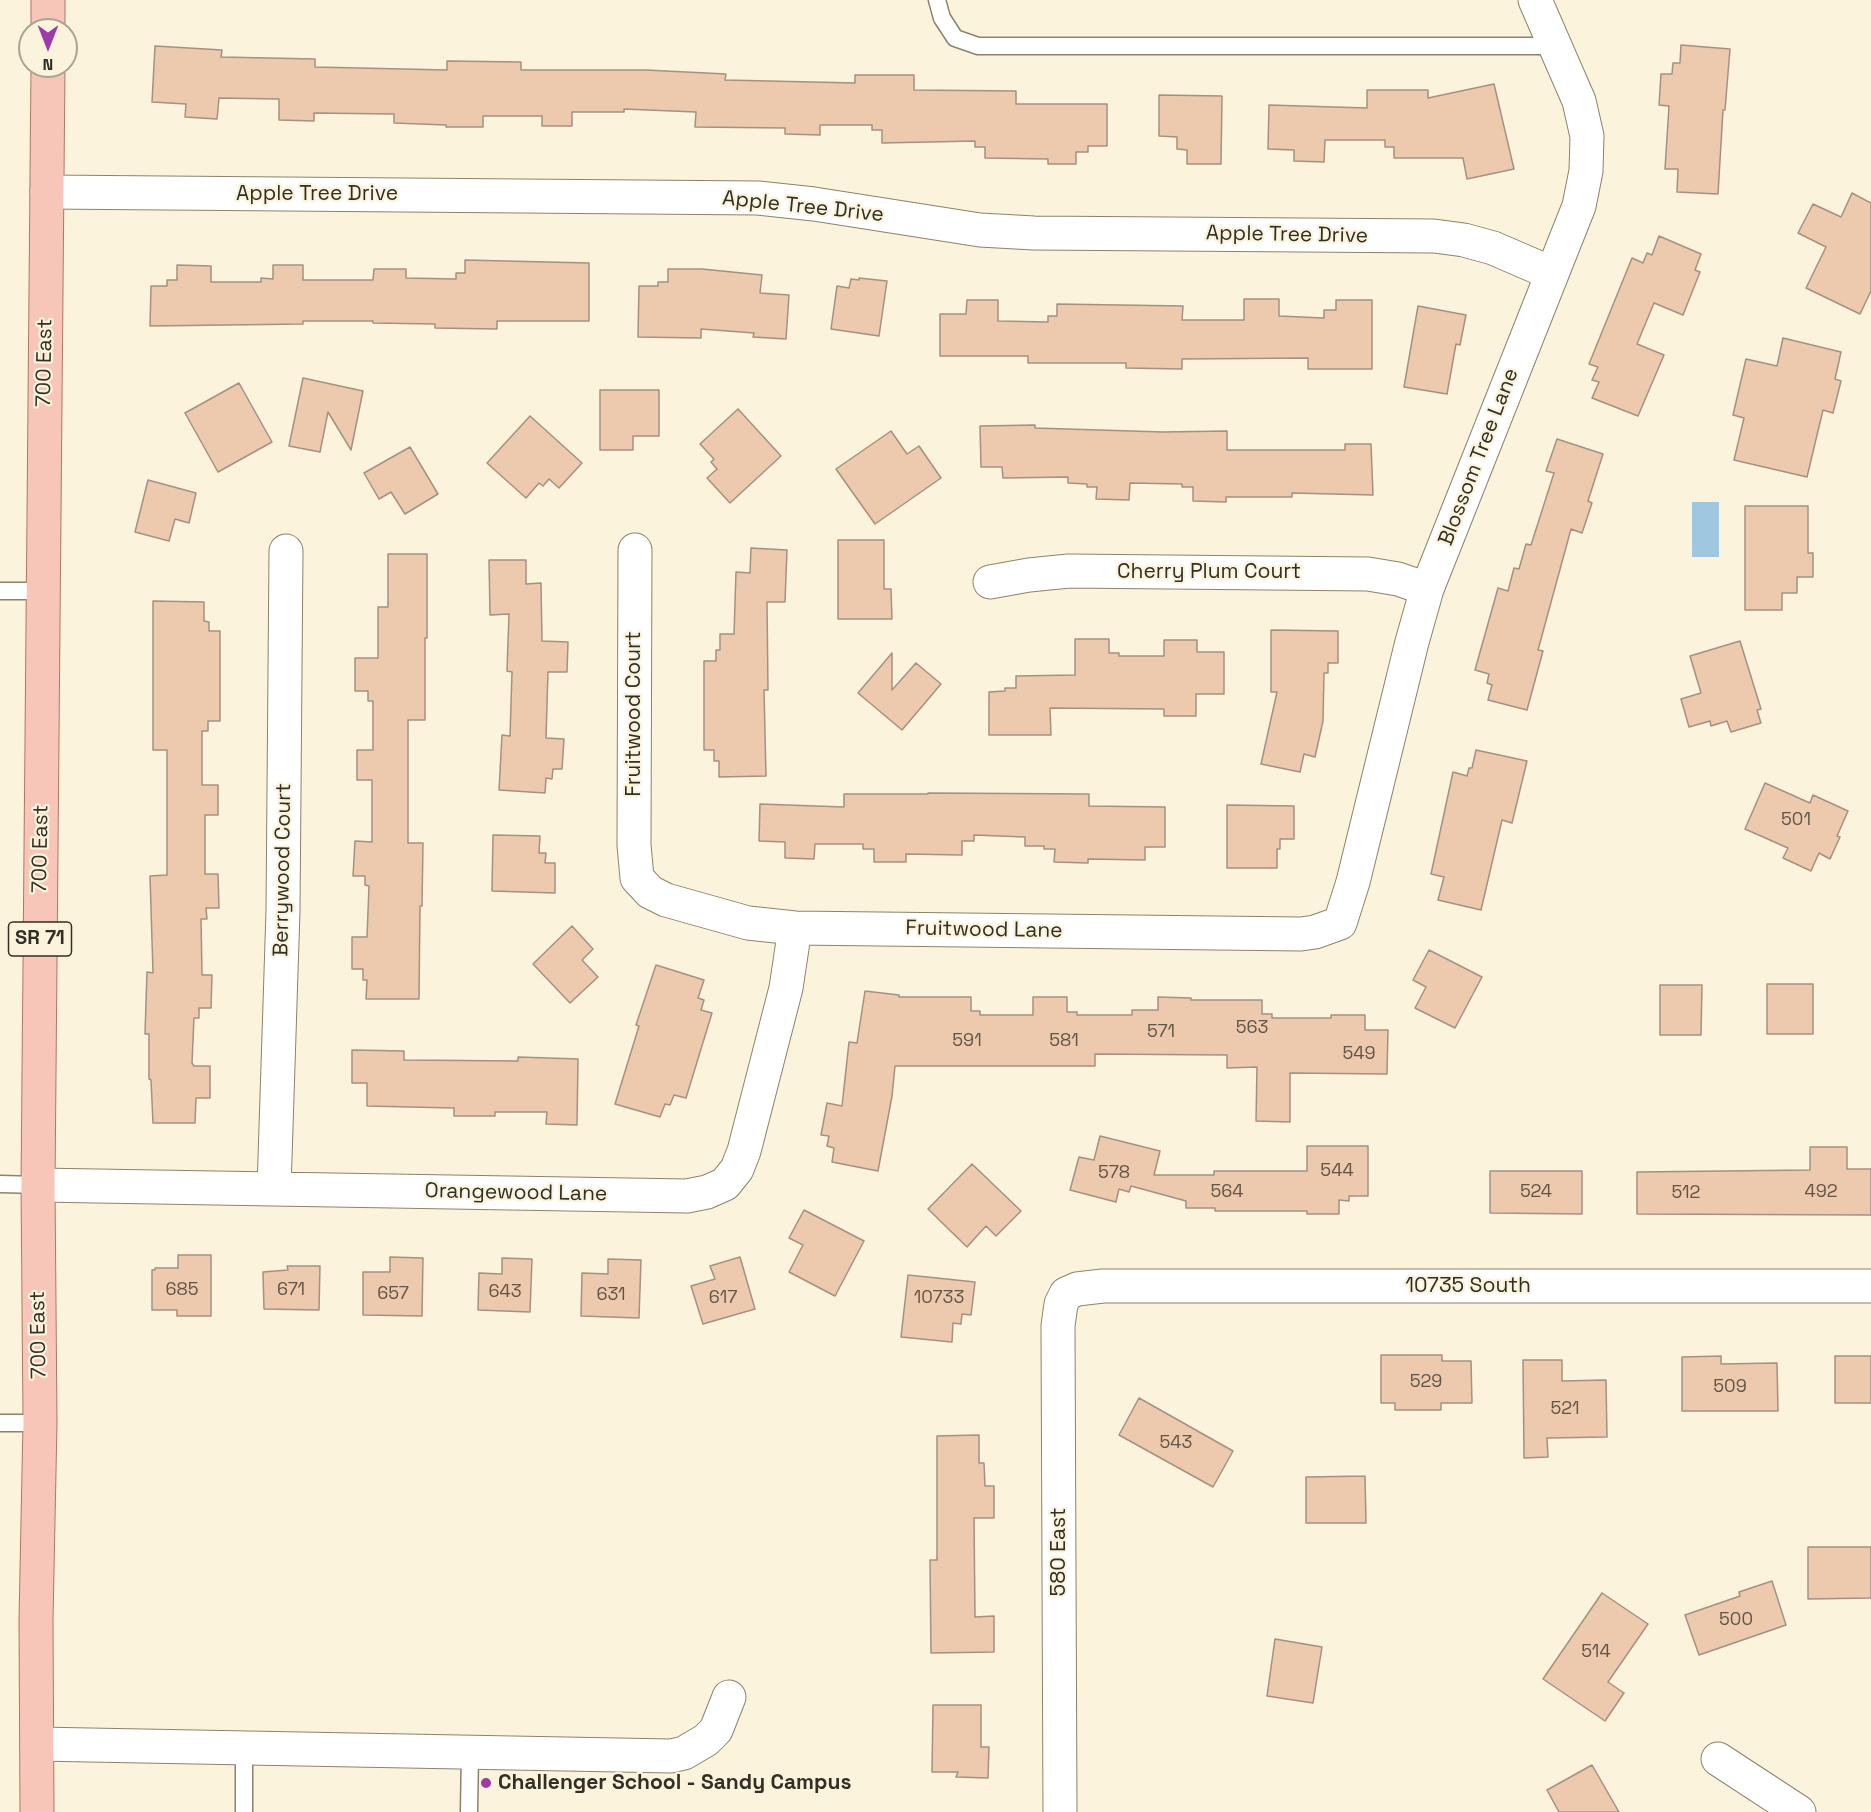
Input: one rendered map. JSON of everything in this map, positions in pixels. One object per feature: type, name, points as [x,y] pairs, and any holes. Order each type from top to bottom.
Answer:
[{"type":"main road","points":[[48,0],[48,18]]},
{"type":"main road","name":"700 East","points":[[37,1812],[36,1620],[40,1423],[38,1185],[48,78]]},
{"type":"street","name":"Blossom Tree Lane","points":[[1340,922],[1353,882],[1427,589],[1579,206],[1586,171],[1587,136],[1579,101],[1535,0]]},
{"type":"street","name":"Apple Tree Drive","points":[[47,192],[758,198],[814,204],[980,230],[1434,236],[1464,240],[1493,248],[1551,273]]},
{"type":"street","name":"Fruitwood Court","points":[[635,550],[634,845],[637,878]]},
{"type":"street","name":"Berrywood Court","points":[[274,1189],[283,911],[286,551]]},
{"type":"street","name":"Cherry Plum Court","points":[[990,582],[1069,571],[1368,574],[1398,579],[1427,589]]},
{"type":"street","name":"Fruitwood Lane","points":[[637,878],[650,892],[666,900],[748,923],[795,928],[1301,934],[1315,932],[1340,922]]},
{"type":"street","name":"Orangewood Lane","points":[[38,1185],[687,1196],[707,1192],[725,1184],[737,1169],[744,1151],[786,988],[795,928]]},
{"type":"street","name":"10735 South","points":[[1066,1294],[1077,1289],[1103,1286],[1871,1286]]},
{"type":"street","name":"580 East","points":[[1060,1812],[1058,1326],[1061,1304],[1066,1294]]},
{"type":"street","points":[[37,1744],[659,1756],[684,1753],[706,1740],[716,1730],[729,1696]]},
{"type":"street","points":[[1718,1759],[1800,1812]]},
{"type":"lane","points":[[937,0],[942,18],[955,38],[978,46],[1555,46]]},
{"type":"lane","points":[[0,591],[43,591]]},
{"type":"lane","points":[[0,1184],[38,1185]]},
{"type":"lane","points":[[0,1423],[40,1423]]},
{"type":"lane","points":[[244,1748],[244,1812]]},
{"type":"lane","points":[[469,1812],[470,1752]]},
{"type":"water","points":[[1692,502],[1719,502],[1719,557],[1692,557]]},
{"type":"building","points":[[1681,45],[1730,49],[1725,110],[1723,110],[1718,194],[1677,192],[1678,169],[1665,169],[1669,106],[1659,105],[1661,74],[1672,74],[1673,63],[1680,63]]},
{"type":"building","points":[[155,46],[222,50],[221,57],[315,59],[315,67],[447,70],[447,61],[521,62],[521,70],[646,70],[726,74],[725,80],[855,83],[855,75],[914,75],[914,90],[1016,91],[1016,104],[1107,104],[1107,146],[1088,146],[1088,152],[1076,152],[1076,164],[1048,164],[1048,159],[985,158],[985,147],[975,147],[975,141],[882,143],[882,130],[872,130],[872,125],[820,125],[820,135],[785,134],[785,128],[695,127],[696,112],[624,109],[624,112],[572,112],[572,126],[542,126],[542,116],[483,116],[483,127],[446,127],[446,125],[394,123],[394,114],[314,113],[314,121],[279,120],[279,99],[219,98],[217,119],[185,117],[186,104],[152,102]]},
{"type":"building","points":[[1494,84],[1514,169],[1467,179],[1463,158],[1394,158],[1394,147],[1385,147],[1385,140],[1325,140],[1324,162],[1294,161],[1294,150],[1268,149],[1269,105],[1367,108],[1367,90],[1428,90],[1428,98]]},
{"type":"building","points":[[1159,95],[1222,96],[1221,164],[1187,164],[1187,150],[1177,149],[1177,137],[1159,136]]},
{"type":"building","points":[[1852,193],[1871,203],[1871,291],[1860,314],[1806,288],[1826,247],[1798,233],[1813,204],[1841,217]]},
{"type":"building","points":[[1659,236],[1701,254],[1695,270],[1700,272],[1683,315],[1654,303],[1637,344],[1664,355],[1638,416],[1592,398],[1599,382],[1592,380],[1598,367],[1589,364],[1632,258],[1643,263],[1647,253],[1652,255]]},
{"type":"building","points":[[465,260],[589,263],[589,321],[497,321],[497,329],[435,328],[435,324],[373,323],[373,321],[150,326],[151,286],[167,286],[167,280],[177,280],[177,265],[211,266],[211,282],[261,282],[261,278],[273,279],[273,265],[303,265],[303,280],[373,280],[374,269],[406,269],[406,278],[456,279],[456,273],[465,273]]},
{"type":"building","points":[[668,269],[702,269],[762,275],[760,293],[789,295],[786,339],[753,337],[754,333],[701,329],[701,338],[638,337],[639,286],[658,286],[658,282],[668,282]]},
{"type":"building","points":[[859,278],[887,281],[879,336],[831,329],[837,286],[849,288],[851,279],[859,280]]},
{"type":"building","points":[[1244,299],[1279,299],[1279,316],[1324,318],[1324,310],[1336,310],[1336,300],[1372,300],[1372,369],[1308,369],[1308,358],[1182,359],[1182,369],[1126,368],[1126,363],[1028,363],[1028,356],[940,356],[940,314],[966,314],[967,300],[998,300],[998,321],[1048,322],[1048,316],[1057,316],[1057,304],[1183,306],[1182,320],[1244,320]]},
{"type":"building","points":[[1418,306],[1466,315],[1460,345],[1456,344],[1447,394],[1404,387]]},
{"type":"building","points":[[1783,338],[1841,352],[1835,379],[1841,381],[1833,413],[1823,410],[1807,477],[1734,460],[1744,418],[1733,415],[1746,359],[1777,366]]},
{"type":"building","points":[[303,378],[363,391],[351,450],[328,412],[320,452],[289,446]]},
{"type":"building","points":[[239,383],[272,442],[218,472],[185,413]]},
{"type":"building","points":[[600,390],[659,390],[659,436],[633,436],[633,450],[600,450]]},
{"type":"building","points":[[738,409],[781,456],[730,503],[707,478],[717,469],[711,462],[714,459],[700,444]]},
{"type":"building","points":[[530,416],[582,463],[559,488],[549,479],[543,486],[539,483],[526,498],[487,463]]},
{"type":"building","points":[[1035,425],[1035,428],[1163,432],[1227,431],[1227,450],[1345,450],[1345,444],[1371,444],[1373,495],[1292,493],[1292,497],[1226,497],[1226,502],[1193,501],[1193,487],[1182,487],[1182,484],[1130,483],[1129,500],[1096,499],[1097,487],[1068,483],[1068,477],[1003,478],[1002,467],[981,467],[980,426]]},
{"type":"building","points":[[891,431],[907,454],[919,446],[941,478],[875,524],[836,469]]},
{"type":"building","points":[[1557,439],[1603,454],[1588,501],[1592,503],[1582,533],[1571,529],[1538,650],[1543,651],[1527,710],[1488,700],[1492,685],[1487,683],[1489,674],[1475,670],[1498,588],[1508,591],[1514,568],[1519,569],[1526,544],[1531,545],[1554,473],[1546,471]]},
{"type":"building","points":[[410,447],[438,494],[405,514],[391,492],[379,499],[364,473]]},
{"type":"building","points":[[148,480],[196,493],[189,523],[175,519],[169,541],[135,532]]},
{"type":"building","points":[[1745,506],[1808,506],[1808,553],[1813,553],[1813,577],[1797,577],[1797,593],[1782,593],[1782,610],[1745,610]]},
{"type":"building","points":[[838,540],[884,540],[884,589],[891,589],[892,619],[838,619]]},
{"type":"building","points":[[751,548],[787,550],[785,602],[767,602],[768,690],[764,690],[766,776],[719,777],[719,761],[714,761],[714,750],[704,750],[704,661],[716,661],[716,650],[720,650],[720,634],[734,634],[736,572],[750,573]]},
{"type":"building","points":[[388,554],[427,554],[425,720],[408,720],[408,843],[423,843],[419,999],[366,999],[367,980],[363,980],[363,969],[352,969],[352,937],[367,937],[369,886],[365,885],[365,876],[353,876],[355,841],[372,842],[372,780],[357,780],[357,750],[373,750],[373,701],[368,701],[368,691],[355,691],[355,658],[378,658],[378,607],[388,607]]},
{"type":"building","points":[[489,560],[526,560],[526,584],[541,583],[542,641],[568,642],[567,672],[548,672],[546,738],[564,739],[562,769],[553,769],[552,779],[546,778],[545,793],[499,790],[502,735],[510,736],[512,672],[507,671],[509,614],[490,615]]},
{"type":"building","points":[[153,601],[204,602],[204,621],[209,622],[209,631],[220,631],[220,721],[208,721],[208,731],[202,731],[202,785],[218,785],[218,815],[205,815],[205,874],[218,874],[219,908],[206,908],[207,919],[201,919],[202,975],[212,975],[211,1008],[199,1008],[199,1018],[194,1018],[192,1063],[194,1066],[210,1066],[210,1098],[196,1098],[195,1123],[153,1123],[151,1080],[149,1079],[149,1034],[145,1034],[147,972],[153,973],[150,876],[167,875],[167,750],[153,750]]},
{"type":"building","points":[[1271,630],[1338,631],[1338,663],[1328,663],[1328,673],[1324,673],[1323,721],[1315,757],[1304,754],[1300,772],[1261,764],[1277,692],[1271,692]]},
{"type":"building","points":[[1075,639],[1109,639],[1109,653],[1119,653],[1119,656],[1164,656],[1164,640],[1197,640],[1197,652],[1224,652],[1224,694],[1196,694],[1196,716],[1164,716],[1164,709],[1050,708],[1051,735],[989,735],[989,692],[1016,688],[1016,676],[1075,675]]},
{"type":"building","points":[[1740,641],[1761,709],[1757,710],[1761,723],[1731,732],[1727,721],[1711,726],[1710,721],[1689,727],[1681,699],[1701,693],[1690,656]]},
{"type":"building","points":[[892,653],[892,690],[916,663],[941,684],[902,730],[858,693]]},
{"type":"building","points":[[1476,750],[1527,761],[1512,823],[1502,820],[1481,910],[1438,900],[1444,877],[1431,874],[1453,772],[1467,776],[1469,768],[1472,768]]},
{"type":"building","points":[[1765,783],[1810,803],[1813,795],[1848,811],[1830,859],[1819,853],[1811,871],[1783,858],[1788,848],[1745,829]]},
{"type":"building","points":[[844,794],[1089,794],[1089,806],[1165,807],[1165,847],[1145,847],[1145,860],[1088,859],[1088,863],[1054,862],[1055,849],[1044,849],[1044,846],[1025,846],[1025,837],[974,835],[974,841],[962,841],[962,855],[906,854],[906,862],[874,862],[874,849],[863,849],[863,844],[815,844],[814,859],[785,858],[785,842],[759,841],[760,804],[844,807]]},
{"type":"building","points":[[1227,805],[1294,806],[1294,839],[1280,839],[1280,849],[1277,849],[1277,868],[1227,868]]},
{"type":"building","points":[[493,835],[540,836],[539,853],[546,853],[545,863],[555,863],[555,893],[492,891]]},
{"type":"building","points":[[572,926],[593,949],[582,960],[598,977],[570,1003],[533,964]]},
{"type":"building","points":[[1429,950],[1482,977],[1455,1028],[1415,1008],[1426,987],[1413,980]]},
{"type":"building","points":[[656,965],[704,980],[698,998],[704,1000],[701,1010],[712,1013],[686,1098],[674,1095],[670,1105],[665,1104],[660,1117],[615,1104],[639,1026],[636,1025]]},
{"type":"building","points":[[1767,984],[1813,984],[1813,1034],[1767,1034]]},
{"type":"building","points":[[1660,985],[1702,985],[1701,1035],[1660,1035]]},
{"type":"building","points":[[865,991],[899,995],[899,997],[971,997],[971,1011],[980,1011],[980,1015],[1033,1015],[1033,997],[1067,997],[1067,1012],[1077,1012],[1077,1015],[1132,1015],[1132,1010],[1158,1010],[1158,997],[1191,998],[1191,1000],[1262,1000],[1262,1014],[1272,1014],[1272,1018],[1331,1018],[1331,1015],[1365,1015],[1365,1030],[1388,1030],[1387,1074],[1290,1073],[1290,1122],[1256,1121],[1257,1067],[1227,1068],[1227,1055],[1095,1054],[1095,1066],[895,1066],[892,1096],[878,1171],[832,1162],[834,1148],[827,1146],[829,1136],[821,1135],[827,1103],[842,1106],[849,1042],[857,1043]]},
{"type":"building","points":[[352,1050],[404,1051],[404,1060],[518,1061],[518,1057],[578,1059],[577,1125],[546,1124],[547,1112],[495,1112],[495,1116],[454,1116],[454,1108],[367,1106],[367,1083],[352,1083]]},
{"type":"building","points":[[1100,1136],[1160,1151],[1154,1175],[1214,1175],[1214,1171],[1307,1171],[1307,1146],[1368,1146],[1368,1196],[1349,1196],[1349,1201],[1339,1200],[1339,1214],[1307,1214],[1307,1211],[1215,1211],[1215,1208],[1186,1208],[1186,1201],[1131,1186],[1129,1192],[1119,1189],[1116,1202],[1070,1190],[1079,1157],[1094,1160]]},
{"type":"building","points":[[1810,1147],[1847,1147],[1847,1169],[1871,1169],[1871,1215],[1637,1214],[1637,1172],[1810,1170]]},
{"type":"building","points":[[972,1164],[1021,1211],[996,1236],[986,1226],[967,1247],[928,1209]]},
{"type":"building","points":[[1490,1171],[1582,1171],[1582,1214],[1490,1213]]},
{"type":"building","points":[[804,1210],[864,1241],[835,1296],[789,1272],[803,1245],[789,1238]]},
{"type":"building","points":[[178,1255],[211,1255],[211,1316],[177,1316],[177,1310],[152,1310],[152,1270],[178,1268]]},
{"type":"building","points":[[390,1257],[423,1258],[422,1316],[363,1315],[363,1272],[390,1272]]},
{"type":"building","points":[[740,1257],[755,1309],[703,1324],[691,1286],[715,1279],[710,1266]]},
{"type":"building","points":[[502,1258],[532,1259],[530,1312],[478,1310],[479,1273],[502,1274]]},
{"type":"building","points":[[608,1259],[641,1260],[639,1318],[581,1316],[582,1273],[608,1274]]},
{"type":"building","points":[[287,1266],[320,1266],[319,1310],[264,1309],[263,1272],[288,1270]]},
{"type":"building","points":[[908,1275],[975,1282],[971,1315],[962,1314],[961,1324],[953,1323],[952,1342],[901,1337]]},
{"type":"building","points":[[1381,1355],[1442,1355],[1442,1361],[1471,1361],[1472,1403],[1441,1403],[1441,1410],[1395,1410],[1395,1403],[1381,1403]]},
{"type":"building","points":[[1721,1356],[1721,1364],[1777,1363],[1778,1411],[1682,1411],[1682,1357]]},
{"type":"building","points":[[1835,1356],[1871,1356],[1871,1403],[1835,1403]]},
{"type":"building","points":[[1523,1360],[1562,1360],[1562,1381],[1606,1380],[1607,1437],[1547,1438],[1548,1457],[1524,1458]]},
{"type":"building","points":[[1139,1398],[1233,1451],[1213,1487],[1119,1435]]},
{"type":"building","points":[[979,1435],[979,1463],[984,1463],[985,1486],[994,1486],[994,1518],[974,1518],[975,1617],[994,1616],[994,1652],[931,1653],[930,1560],[937,1560],[937,1436]]},
{"type":"building","points":[[1365,1476],[1366,1523],[1306,1523],[1306,1477]]},
{"type":"building","points":[[1808,1547],[1871,1547],[1871,1598],[1808,1599]]},
{"type":"building","points":[[1772,1581],[1786,1625],[1699,1655],[1685,1615],[1740,1596],[1739,1592]]},
{"type":"building","points":[[1602,1593],[1648,1624],[1608,1682],[1624,1693],[1605,1721],[1543,1679]]},
{"type":"building","points":[[1275,1639],[1322,1647],[1313,1703],[1267,1696]]},
{"type":"building","points":[[933,1705],[981,1705],[981,1747],[989,1747],[988,1778],[956,1777],[958,1772],[932,1772]]},
{"type":"building","points":[[1592,1765],[1619,1812],[1559,1812],[1547,1790]]},
{"type":"place","name":"Challenger School - Sandy Campus","points":[[486,1783]]}]
